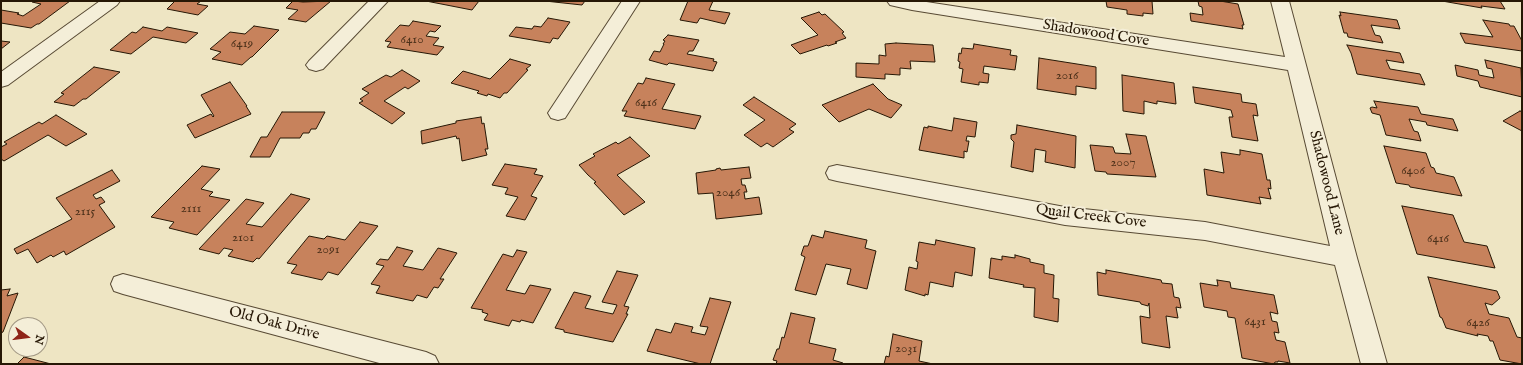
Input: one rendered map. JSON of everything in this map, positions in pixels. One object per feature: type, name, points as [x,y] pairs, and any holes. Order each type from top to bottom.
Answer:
[{"type":"street","points":[[1,81],[111,1]]},
{"type":"street","points":[[316,65],[379,1]]},
{"type":"street","points":[[558,113],[631,1]]},
{"type":"street","name":"Shadowood Cove","points":[[896,1],[912,5],[1296,65]]},
{"type":"street","name":"Shadowood Lane","points":[[1280,1],[1345,258],[1374,364]]},
{"type":"street","name":"Quail Creek Cove","points":[[837,173],[1059,215],[1205,231],[1345,258]]},
{"type":"street","name":"Old Oak Drive","points":[[122,284],[426,364]]},
{"type":"building","points":[[70,1],[39,24],[31,28],[1,23],[1,10],[19,13],[17,14],[23,16],[41,4],[32,2]]},
{"type":"building","points":[[175,1],[201,1],[197,4],[208,6],[198,15],[167,9]]},
{"type":"building","points":[[293,1],[331,1],[306,22],[288,19],[298,10],[286,8]]},
{"type":"building","points":[[426,1],[479,1],[472,10]]},
{"type":"building","points":[[545,1],[585,1],[582,5]]},
{"type":"building","points":[[688,1],[713,1],[709,10],[730,13],[725,24],[700,18],[697,23],[680,20]]},
{"type":"building","points":[[1106,1],[1152,1],[1153,14],[1143,13],[1143,16],[1127,14],[1127,10],[1107,7]]},
{"type":"building","points":[[1198,1],[1220,1],[1238,4],[1244,25],[1242,25],[1243,29],[1191,21],[1190,13],[1203,15],[1202,7],[1199,6]]},
{"type":"building","points":[[1442,1],[1500,1],[1505,9],[1481,6],[1482,8]]},
{"type":"building","points":[[819,12],[822,15],[825,14],[844,32],[842,33],[846,38],[835,42],[837,43],[800,54],[791,45],[818,35],[801,18]]},
{"type":"building","points":[[1340,12],[1397,20],[1400,29],[1371,25],[1375,35],[1380,36],[1383,43],[1348,37],[1347,33],[1344,33],[1339,15],[1341,16]]},
{"type":"building","points":[[548,18],[570,22],[558,39],[553,38],[550,43],[509,36],[516,27],[532,29],[534,26],[541,27]]},
{"type":"building","points":[[1483,20],[1514,26],[1522,41],[1522,51],[1465,43],[1460,33],[1493,37]]},
{"type":"building","points":[[413,21],[441,26],[435,32],[430,31],[426,36],[439,38],[433,45],[444,47],[437,55],[387,47],[391,42],[385,41],[400,25],[409,26]]},
{"type":"building","points":[[254,26],[279,30],[242,65],[212,59],[221,52],[210,49],[230,32],[245,34]]},
{"type":"building","points":[[143,27],[162,31],[167,27],[198,33],[186,43],[153,37],[131,54],[110,50],[132,32],[136,33]]},
{"type":"building","points":[[668,35],[699,40],[693,51],[689,51],[687,54],[714,59],[713,61],[717,62],[713,71],[669,63],[667,65],[649,60],[654,51],[660,52],[665,41],[663,40]]},
{"type":"building","points":[[1,41],[10,42],[1,49]]},
{"type":"building","points":[[896,43],[933,45],[935,62],[910,61],[911,69],[900,68],[900,75],[885,74],[885,79],[856,77],[856,63],[879,64],[879,55],[886,56],[885,44]]},
{"type":"building","points":[[974,44],[1011,50],[1010,55],[1017,56],[1015,70],[984,66],[983,73],[989,74],[988,83],[979,82],[979,85],[961,82],[963,69],[959,68],[959,53],[961,54],[962,48],[973,49]]},
{"type":"building","points":[[1347,45],[1400,53],[1404,63],[1386,60],[1390,69],[1420,74],[1425,85],[1357,74]]},
{"type":"building","points":[[1039,58],[1096,67],[1096,89],[1076,86],[1076,95],[1037,89]]},
{"type":"building","points":[[510,59],[531,65],[507,93],[504,93],[500,98],[488,94],[487,96],[477,93],[479,91],[451,83],[463,71],[490,79]]},
{"type":"building","points":[[1485,60],[1521,68],[1522,97],[1480,87],[1478,81],[1457,76],[1455,65],[1478,70],[1479,75],[1494,78],[1492,69],[1487,68]]},
{"type":"building","points":[[94,67],[120,72],[86,99],[83,99],[74,106],[54,102],[64,94],[61,93]]},
{"type":"building","points":[[402,70],[420,81],[408,89],[405,87],[384,101],[405,113],[392,124],[359,103],[363,101],[360,99],[369,93],[362,89],[386,75],[391,77]]},
{"type":"building","points":[[1122,75],[1174,83],[1176,104],[1157,101],[1157,104],[1144,101],[1144,114],[1123,111]]},
{"type":"building","points":[[646,78],[675,84],[662,109],[701,116],[695,129],[624,116],[627,111],[622,111],[638,83],[643,84]]},
{"type":"building","points":[[230,82],[251,114],[195,138],[187,125],[211,114],[213,117],[214,116],[201,95]]},
{"type":"building","points":[[873,84],[888,99],[902,105],[891,118],[869,109],[839,122],[822,105]]},
{"type":"building","points":[[1193,87],[1241,94],[1242,102],[1256,104],[1258,116],[1253,115],[1258,141],[1232,137],[1229,117],[1233,117],[1231,110],[1195,103]]},
{"type":"building","points":[[754,97],[796,124],[789,129],[794,132],[773,147],[767,143],[761,147],[744,135],[765,120],[743,105]]},
{"type":"building","points":[[1374,101],[1418,107],[1421,114],[1453,119],[1458,131],[1427,125],[1426,122],[1409,119],[1414,131],[1418,132],[1421,141],[1386,135],[1380,115],[1372,113],[1370,108],[1377,108]]},
{"type":"building","points":[[1520,111],[1522,112],[1522,131],[1503,121]]},
{"type":"building","points":[[282,112],[325,112],[316,129],[311,129],[309,133],[303,133],[300,138],[280,138],[270,157],[250,157],[261,137],[267,137]]},
{"type":"building","points":[[56,115],[87,134],[66,146],[48,135],[4,161],[1,159],[1,147],[7,144],[4,142],[39,122],[42,124]]},
{"type":"building","points":[[481,117],[482,124],[484,123],[488,149],[485,149],[487,155],[462,161],[459,138],[457,139],[456,136],[422,144],[421,131],[456,123],[456,121]]},
{"type":"building","points":[[954,118],[977,122],[975,137],[967,136],[966,141],[969,141],[967,152],[964,151],[964,158],[919,150],[924,127],[928,128],[928,126],[952,131]]},
{"type":"building","points":[[1017,125],[1076,136],[1075,168],[1045,162],[1046,151],[1035,149],[1033,172],[1011,167],[1014,142],[1011,139],[1011,135],[1016,134]]},
{"type":"building","points":[[1126,134],[1146,136],[1156,177],[1107,174],[1106,172],[1095,171],[1090,145],[1113,147],[1115,153],[1131,154]]},
{"type":"building","points":[[630,137],[650,156],[617,175],[645,202],[624,215],[594,183],[596,182],[579,165],[595,156],[593,154],[616,142],[618,144]]},
{"type":"building","points":[[1384,146],[1426,153],[1431,167],[1434,168],[1436,173],[1454,177],[1462,196],[1410,187],[1409,185],[1396,183]]},
{"type":"building","points":[[1240,150],[1262,154],[1267,180],[1270,180],[1271,189],[1268,188],[1271,199],[1259,197],[1261,204],[1207,195],[1204,169],[1224,173],[1221,152],[1240,155]]},
{"type":"building","points":[[505,164],[537,169],[534,174],[543,176],[531,196],[537,198],[525,220],[506,216],[518,197],[505,194],[508,188],[492,185]]},
{"type":"building","points":[[202,166],[220,169],[201,189],[213,192],[209,196],[230,200],[197,235],[169,228],[174,222],[151,217]]},
{"type":"building","points":[[749,167],[751,178],[741,179],[742,185],[745,185],[747,192],[744,192],[745,199],[759,197],[762,214],[716,219],[713,193],[698,194],[696,173],[720,168],[721,170]]},
{"type":"building","points":[[112,170],[120,181],[93,195],[96,199],[101,197],[105,202],[99,205],[115,227],[66,255],[64,251],[53,257],[51,255],[37,263],[28,249],[17,254],[14,249],[72,219],[56,198]]},
{"type":"building","points":[[291,194],[310,199],[259,259],[257,258],[253,262],[228,256],[233,250],[224,248],[219,254],[199,249],[246,199],[264,203],[246,224],[262,227]]},
{"type":"building","points":[[1402,206],[1453,215],[1464,242],[1487,246],[1495,268],[1417,254]]},
{"type":"building","points":[[360,222],[378,226],[338,275],[328,272],[322,280],[291,273],[297,265],[287,263],[309,236],[324,239],[327,236],[345,240]]},
{"type":"building","points":[[825,231],[867,240],[865,248],[876,251],[867,289],[847,284],[851,269],[826,264],[816,295],[795,290],[805,257],[801,255],[804,246],[808,246],[812,235],[823,238]]},
{"type":"building","points":[[936,240],[975,248],[972,276],[955,272],[953,287],[930,282],[928,295],[925,294],[925,296],[905,290],[909,267],[917,269],[918,262],[916,261],[919,242],[935,245]]},
{"type":"building","points":[[397,247],[413,251],[403,266],[423,270],[438,248],[457,253],[440,279],[444,279],[438,288],[434,287],[427,298],[417,295],[413,301],[376,293],[380,286],[371,284],[384,266],[376,264],[380,259],[388,260]]},
{"type":"building","points":[[517,250],[527,252],[506,290],[525,294],[530,285],[551,289],[533,323],[521,320],[520,322],[512,320],[509,326],[484,320],[488,314],[482,312],[483,310],[471,308],[503,254],[513,257]]},
{"type":"building","points":[[1015,255],[1030,259],[1030,262],[1044,265],[1044,273],[1054,275],[1053,298],[1059,299],[1058,322],[1034,317],[1035,288],[1023,287],[1024,285],[989,278],[991,258],[1002,260],[1002,256],[1015,258]]},
{"type":"building","points":[[1106,270],[1161,280],[1162,283],[1172,284],[1174,297],[1179,298],[1181,308],[1176,307],[1178,318],[1166,316],[1170,348],[1142,343],[1140,316],[1150,318],[1149,303],[1148,306],[1141,304],[1140,302],[1098,295],[1097,272],[1106,274]]},
{"type":"building","points":[[617,271],[638,275],[624,306],[629,307],[626,314],[628,314],[613,342],[564,332],[564,330],[555,328],[574,292],[591,296],[585,308],[613,314],[617,305],[602,302]]},
{"type":"building","points":[[1428,277],[1497,291],[1500,298],[1492,305],[1485,303],[1489,314],[1509,318],[1517,337],[1522,338],[1522,364],[1500,360],[1493,341],[1490,341],[1488,336],[1477,334],[1478,336],[1446,328],[1442,318],[1440,317]]},
{"type":"building","points":[[1217,280],[1230,282],[1231,288],[1274,295],[1278,314],[1270,312],[1272,321],[1277,322],[1279,333],[1274,332],[1276,340],[1285,342],[1290,363],[1278,361],[1274,364],[1242,358],[1235,318],[1228,317],[1227,311],[1204,307],[1200,283],[1218,286]]},
{"type":"building","points":[[10,289],[7,296],[18,293],[3,332],[1,333],[1,290]]},
{"type":"building","points":[[710,298],[731,302],[710,364],[701,364],[647,351],[656,329],[671,333],[675,323],[693,327],[691,332],[705,335],[708,327],[700,326]]},
{"type":"building","points":[[791,313],[815,318],[809,343],[836,349],[833,360],[843,364],[776,364],[777,361],[773,360],[777,349],[779,349],[782,337],[784,338]]},
{"type":"building","points":[[893,334],[922,341],[919,361],[933,364],[884,364],[886,356],[889,357]]},
{"type":"building","points":[[24,357],[51,364],[17,364]]}]
